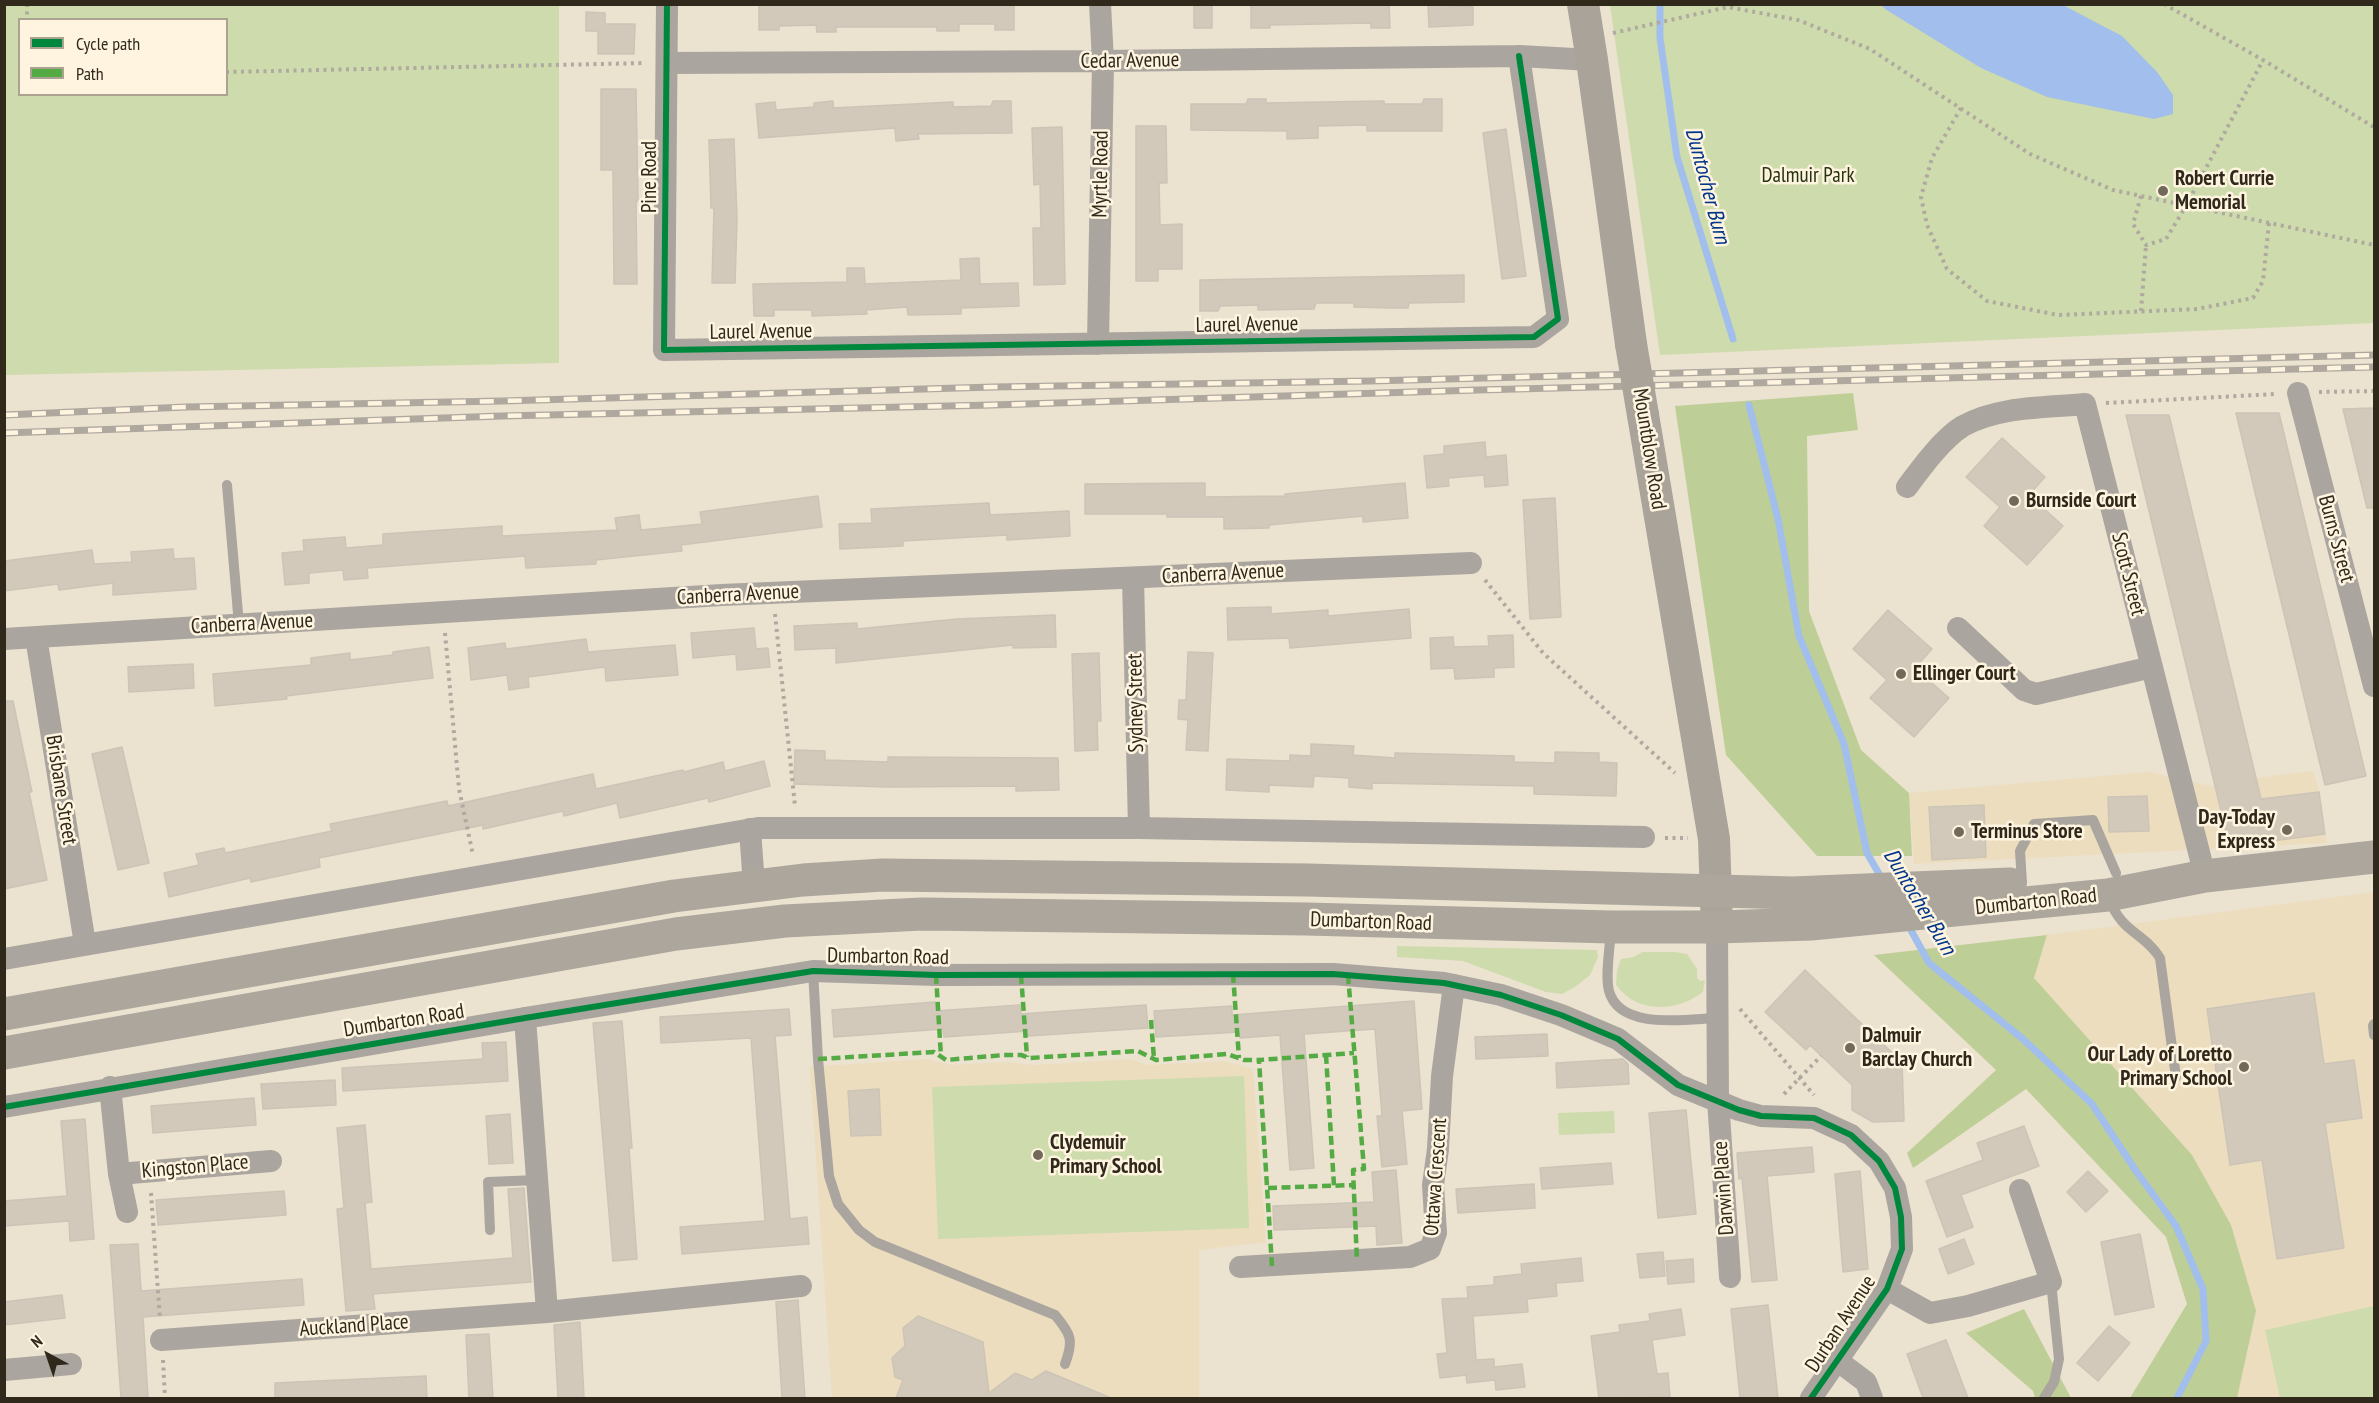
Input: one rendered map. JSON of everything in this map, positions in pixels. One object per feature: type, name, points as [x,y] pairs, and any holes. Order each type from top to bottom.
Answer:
[{"type":"main road","name":"Dumbarton Road","points":[[4,1014],[558,916],[754,886],[883,875],[957,874],[1183,880],[1308,880],[1716,893],[1793,893],[1915,902],[2205,876],[2374,857]]},
{"type":"main road","name":"Dumbarton Road","points":[[4,1053],[676,934],[785,921],[863,916],[993,915],[1717,927],[1811,924],[2022,883],[2112,884]]},
{"type":"street","name":"Pine Road","points":[[664,350],[667,4]]},
{"type":"street","name":"Myrtle Road","points":[[1098,344],[1103,61],[1100,4]]},
{"type":"street","name":"Mountblow Road","points":[[1583,4],[1631,344],[1714,839],[1717,927]]},
{"type":"street","name":"Cedar Avenue","points":[[667,63],[1519,56],[1592,60]]},
{"type":"street","name":"Laurel Avenue","points":[[664,350],[1534,337],[1558,319],[1519,56]]},
{"type":"street","name":"Burns Street","points":[[2298,393],[2374,686]]},
{"type":"street","points":[[1907,487],[1926,460],[1962,427],[2000,412],[2085,404]]},
{"type":"street","name":"Scott Street","points":[[2085,404],[2205,876]]},
{"type":"street","name":"Canberra Avenue","points":[[4,639],[773,593],[1471,563]]},
{"type":"street","name":"Sydney Street","points":[[1133,578],[1139,828]]},
{"type":"street","points":[[1958,628],[2024,690],[2036,694],[2152,667]]},
{"type":"street","name":"Brisbane Street","points":[[36,637],[85,944]]},
{"type":"street","points":[[4,958],[750,829],[1139,828],[1644,837]]},
{"type":"street","points":[[750,829],[754,886]]},
{"type":"street","points":[[1717,927],[1718,1100]]},
{"type":"street","name":"Dumbarton Road","points":[[4,1107],[110,1087],[813,971],[936,975],[1334,974],[1454,985],[1501,995],[1560,1015],[1618,1039],[1678,1085],[1718,1100]]},
{"type":"street","name":"Ottawa Crescent","points":[[1240,1267],[1410,1257],[1430,1249],[1436,1233],[1433,1185],[1438,1149],[1442,1076],[1454,985]]},
{"type":"street","points":[[525,1018],[547,1312]]},
{"type":"street","name":"Kingston Place","points":[[110,1087],[120,1174],[127,1212]]},
{"type":"street","name":"Durban Avenue","points":[[1718,1100],[1739,1110],[1761,1116],[1814,1118],[1851,1135],[1879,1161],[1895,1188],[1901,1217],[1902,1249],[1887,1289],[1814,1397]]},
{"type":"street","name":"Darwin Place","points":[[1718,1100],[1730,1277]]},
{"type":"street","name":"Kingston Place","points":[[120,1174],[271,1161]]},
{"type":"street","points":[[1887,1289],[1930,1313],[1968,1306],[2051,1282],[2020,1190]]},
{"type":"street","name":"Auckland Place","points":[[161,1340],[547,1312],[801,1286]]},
{"type":"street","points":[[1838,1361],[1866,1382],[1872,1398]]},
{"type":"street","points":[[4,1370],[71,1364]]},
{"type":"lane","points":[[226,484],[239,625]]},
{"type":"lane","points":[[2022,883],[2020,852],[2034,824],[2093,820],[2112,884],[2115,915],[2132,932],[2156,950],[2160,958],[2176,1077]]},
{"type":"lane","points":[[1611,927],[1608,988],[1612,1000],[1620,1009],[1632,1017],[1647,1019],[1718,1018]]},
{"type":"lane","points":[[813,971],[818,1059],[829,1176],[838,1204],[860,1230],[875,1242],[1055,1315],[1070,1336],[1071,1347],[1065,1364]]},
{"type":"lane","points":[[2374,1024],[2374,1035]]},
{"type":"lane","points":[[490,1230],[488,1182],[537,1180]]},
{"type":"lane","points":[[2044,1398],[2054,1383],[2059,1359],[2051,1282]]},
{"type":"path","points":[[2164,4],[2374,127]]},
{"type":"path","points":[[1644,26],[1729,6],[1798,20],[1870,49],[2030,154],[2113,190],[2374,245]]},
{"type":"path","points":[[2146,245],[2166,239],[2187,206],[2263,60]]},
{"type":"path","points":[[228,72],[667,63]]},
{"type":"path","points":[[1961,108],[1932,158],[1921,197],[1927,225],[1947,269],[1987,301],[2058,315],[2197,309],[2253,298],[2263,281],[2269,223]]},
{"type":"path","points":[[2141,196],[2133,225],[2146,245],[2141,311]]},
{"type":"path","points":[[2085,404],[2374,391]]},
{"type":"path","points":[[1471,563],[1544,654],[1678,776],[1704,782]]},
{"type":"path","points":[[773,593],[798,828]]},
{"type":"path","points":[[443,612],[459,789],[477,876]]},
{"type":"path","points":[[1644,837],[1714,839]]},
{"type":"path","points":[[1717,982],[1821,1103]]},
{"type":"path","points":[[1761,1116],[1821,1056]]},
{"type":"path","points":[[149,1170],[165,1398]]},
{"type":"shaded area","points":[[2313,771],[2319,792],[2327,843],[1914,864],[1909,793],[2149,772],[2215,787],[2256,778]]},
{"type":"shaded area","name":"Our Lady of Loretto Primary School","points":[[2374,892],[2374,1398],[2237,1398],[2255,1311],[2034,978],[2047,935]]},
{"type":"shaded area","name":"Clydemuir Primary School","points":[[926,1059],[951,1065],[1006,1062],[1034,1065],[1131,1059],[1147,1065],[1224,1061],[1253,1069],[1266,1242],[1199,1250],[1199,1398],[832,1398],[810,1067]]},
{"type":"green space","points":[[4,5],[559,5],[559,363],[5,375]]},
{"type":"green space","name":"Dalmuir Park","points":[[1610,5],[2374,5],[2374,323],[1660,355]]},
{"type":"green space","points":[[1853,393],[1858,430],[1807,436],[1809,611],[1861,750],[1909,793],[1912,856],[1817,856],[1726,755],[1675,406]]},
{"type":"green space","points":[[2047,935],[2034,978],[2192,1155],[2231,1225],[2256,1311],[2237,1398],[2130,1398],[2187,1304],[2166,1237],[2026,1089],[1913,1168],[1907,1153],[1996,1070],[1874,955]]},
{"type":"green space","points":[[1397,946],[1597,950],[1598,957],[1590,975],[1562,994],[1546,992],[1463,961],[1397,957]]},
{"type":"green space","points":[[1642,952],[1687,954],[1697,969],[1697,978],[1700,981],[1705,980],[1703,992],[1693,999],[1670,1006],[1658,1007],[1635,1001],[1616,985],[1617,971],[1621,959],[1634,957]]},
{"type":"green space","points":[[1244,1076],[1249,1228],[938,1239],[932,1087]]},
{"type":"green space","points":[[1614,1111],[1615,1133],[1559,1135],[1558,1113]]},
{"type":"green space","points":[[2374,1306],[2374,1398],[2280,1398],[2265,1330]]},
{"type":"green space","points":[[2024,1309],[2071,1398],[2035,1398],[2033,1391],[1966,1333]]},
{"type":"water","points":[[1881,5],[2063,5],[2122,36],[2157,72],[2173,95],[2173,114],[2154,119],[2047,97],[1981,68]]},
{"type":"building","points":[[759,4],[1014,4],[1014,30],[995,30],[995,24],[959,24],[959,31],[937,31],[937,27],[836,27],[836,32],[817,32],[816,25],[779,26],[779,30],[759,30]]},
{"type":"building","points":[[1194,4],[1212,4],[1212,28],[1194,28]]},
{"type":"building","points":[[1251,4],[1389,4],[1390,28],[1371,28],[1371,23],[1270,25],[1270,28],[1251,28]]},
{"type":"building","points":[[1428,4],[1473,7],[1473,25],[1429,27]]},
{"type":"building","points":[[586,12],[605,13],[605,24],[635,24],[634,54],[598,54],[598,31],[586,31]]},
{"type":"building","points":[[601,89],[636,89],[637,284],[614,284],[613,170],[601,170]]},
{"type":"building","points":[[1248,99],[1266,99],[1266,103],[1384,101],[1384,104],[1422,104],[1424,99],[1442,99],[1442,131],[1367,131],[1367,125],[1318,126],[1318,138],[1287,139],[1287,131],[1191,130],[1191,104],[1246,104]]},
{"type":"building","points":[[833,101],[833,108],[953,102],[953,107],[991,106],[993,101],[1011,101],[1012,133],[918,134],[919,139],[896,141],[895,128],[759,138],[756,104],[775,102],[776,110],[814,107],[814,103]]},
{"type":"building","points":[[1136,126],[1166,126],[1167,183],[1159,183],[1160,225],[1182,224],[1182,269],[1158,269],[1158,281],[1136,281]]},
{"type":"building","points":[[1062,127],[1065,284],[1034,285],[1033,228],[1041,228],[1040,184],[1034,185],[1032,128]]},
{"type":"building","points":[[1506,129],[1526,276],[1502,279],[1483,133]]},
{"type":"building","points":[[734,139],[737,219],[735,283],[712,283],[714,208],[711,208],[709,140]]},
{"type":"building","points":[[979,258],[980,284],[1018,283],[1019,306],[961,308],[961,314],[908,315],[907,307],[866,310],[867,314],[812,316],[812,310],[774,310],[774,316],[754,316],[753,284],[847,282],[847,268],[864,268],[865,284],[961,280],[960,259]]},
{"type":"building","points":[[1464,275],[1464,302],[1409,303],[1408,308],[1354,307],[1354,303],[1316,303],[1314,309],[1258,310],[1258,305],[1220,306],[1218,311],[1200,311],[1200,280]]},
{"type":"building","points":[[2374,408],[2374,508],[2367,508],[2343,409]]},
{"type":"building","points":[[2236,413],[2279,413],[2366,776],[2325,785]]},
{"type":"building","points":[[2126,415],[2169,415],[2261,799],[2319,792],[2325,834],[2235,846],[2228,840]]},
{"type":"building","name":"Burnside Court","points":[[2002,438],[2045,477],[2029,495],[2063,526],[2027,565],[1984,526],[2000,507],[1966,477]]},
{"type":"building","points":[[1485,442],[1486,457],[1506,455],[1508,485],[1485,487],[1484,475],[1448,478],[1449,486],[1427,488],[1424,456],[1444,454],[1444,446]]},
{"type":"building","points":[[1205,483],[1205,497],[1285,496],[1285,494],[1405,483],[1408,518],[1363,522],[1363,516],[1269,525],[1269,528],[1224,529],[1224,517],[1085,514],[1085,484]]},
{"type":"building","points":[[818,496],[822,527],[681,545],[682,551],[596,560],[596,564],[526,568],[525,556],[367,568],[368,578],[344,580],[343,570],[309,573],[309,583],[285,585],[282,553],[304,551],[303,540],[345,537],[346,548],[383,545],[383,534],[502,526],[502,536],[617,530],[615,518],[639,515],[641,530],[702,524],[700,512]]},
{"type":"building","points":[[1555,498],[1561,617],[1530,619],[1523,500]]},
{"type":"building","points":[[989,503],[990,515],[1069,511],[1070,536],[1007,540],[1007,535],[903,541],[903,546],[840,549],[839,524],[872,523],[871,509]]},
{"type":"building","points":[[173,549],[174,559],[194,558],[196,589],[113,595],[113,583],[59,590],[58,584],[4,591],[4,561],[92,550],[94,564],[132,562],[131,552]]},
{"type":"building","points":[[1271,607],[1271,614],[1328,610],[1328,616],[1409,609],[1411,638],[1290,648],[1289,638],[1228,640],[1227,608]]},
{"type":"building","name":"Ellinger Court","points":[[1888,610],[1932,649],[1915,668],[1949,698],[1914,737],[1870,698],[1887,680],[1853,649]]},
{"type":"building","points":[[1055,615],[1056,647],[1013,648],[1013,645],[836,663],[836,648],[795,650],[794,626],[857,623],[857,629],[957,619]]},
{"type":"building","points":[[754,628],[756,649],[768,648],[770,667],[737,670],[736,654],[693,658],[691,633]]},
{"type":"building","points":[[1513,635],[1514,667],[1494,668],[1494,677],[1455,679],[1454,668],[1431,669],[1430,638],[1453,637],[1454,647],[1489,646],[1488,636]]},
{"type":"building","points":[[586,639],[588,652],[675,645],[678,675],[606,681],[605,667],[528,677],[529,687],[509,690],[507,675],[471,680],[468,648],[505,643],[506,649]]},
{"type":"building","points":[[429,647],[433,678],[286,696],[287,699],[215,706],[213,674],[311,665],[311,658],[350,653],[350,660],[393,655],[393,652]]},
{"type":"building","points":[[1188,652],[1213,653],[1208,751],[1186,750],[1188,720],[1178,719],[1179,700],[1186,700]]},
{"type":"building","points":[[1099,653],[1101,721],[1097,721],[1098,750],[1075,751],[1072,654]]},
{"type":"building","points":[[193,664],[194,688],[129,692],[128,667]]},
{"type":"building","points":[[4,701],[13,701],[47,880],[4,889]]},
{"type":"building","points":[[1311,744],[1354,746],[1353,755],[1395,758],[1395,753],[1514,756],[1514,762],[1555,763],[1555,752],[1599,753],[1599,762],[1617,763],[1616,796],[1534,794],[1534,786],[1372,783],[1372,789],[1349,787],[1349,778],[1314,776],[1313,787],[1269,785],[1269,792],[1226,790],[1227,759],[1290,761],[1290,755],[1311,756]]},
{"type":"building","points":[[122,747],[149,863],[118,870],[92,754]]},
{"type":"building","points":[[795,750],[825,751],[825,760],[888,762],[888,757],[1058,758],[1059,790],[1016,791],[1016,786],[888,787],[794,784]]},
{"type":"building","points":[[764,761],[770,786],[709,802],[708,798],[620,818],[617,803],[564,816],[563,811],[483,829],[483,825],[319,858],[320,867],[251,882],[250,878],[169,897],[164,873],[199,865],[196,854],[224,848],[225,853],[332,831],[330,824],[447,801],[448,806],[593,774],[596,789],[723,762],[725,771]]},
{"type":"building","points":[[2147,796],[2149,831],[2109,832],[2108,797]]},
{"type":"building","points":[[1984,805],[1986,857],[1932,860],[1929,807]]},
{"type":"building","name":"Dalmuir Barclay Church","points":[[1805,970],[1902,1062],[1904,1121],[1873,1122],[1852,1110],[1852,1085],[1810,1045],[1806,1050],[1765,1012]]},
{"type":"building","points":[[2314,993],[2324,1064],[2354,1060],[2362,1118],[2325,1123],[2344,1248],[2277,1259],[2262,1160],[2230,1165],[2207,1009]]},
{"type":"building","points":[[1414,1001],[1422,1109],[1402,1111],[1407,1164],[1382,1167],[1377,1116],[1382,1116],[1375,1029],[1304,1034],[1314,1168],[1290,1170],[1280,1035],[1240,1038],[1239,1032],[1156,1037],[1154,1011],[1232,1006],[1232,1015]]},
{"type":"building","points":[[935,1002],[936,1011],[1020,1005],[1021,1014],[1146,1005],[1148,1028],[1028,1036],[1028,1031],[944,1037],[943,1029],[834,1037],[832,1010]]},
{"type":"building","points":[[789,1009],[791,1035],[775,1036],[790,1219],[807,1217],[809,1244],[682,1254],[680,1227],[765,1221],[751,1038],[661,1043],[660,1017]]},
{"type":"building","points":[[622,1021],[632,1148],[629,1148],[637,1259],[613,1261],[593,1023]]},
{"type":"building","points":[[1547,1034],[1548,1056],[1476,1059],[1475,1037]]},
{"type":"building","points":[[506,1042],[508,1081],[343,1091],[342,1068],[483,1059],[482,1043]]},
{"type":"building","points":[[1623,1059],[1628,1064],[1629,1084],[1557,1088],[1556,1063]]},
{"type":"building","points":[[335,1080],[336,1105],[263,1109],[261,1084]]},
{"type":"building","points":[[879,1089],[881,1135],[851,1136],[848,1091]]},
{"type":"building","points":[[254,1098],[256,1125],[153,1133],[151,1106]]},
{"type":"building","points":[[1686,1110],[1696,1214],[1658,1218],[1649,1113]]},
{"type":"building","points":[[510,1114],[513,1163],[489,1164],[486,1116]]},
{"type":"building","points":[[85,1119],[94,1239],[70,1241],[69,1221],[4,1226],[4,1201],[67,1196],[61,1121]]},
{"type":"building","points":[[365,1125],[372,1202],[365,1203],[371,1269],[513,1258],[508,1189],[524,1188],[531,1282],[373,1294],[375,1309],[346,1311],[337,1209],[344,1208],[337,1128]]},
{"type":"building","points":[[2024,1126],[2039,1166],[1961,1195],[1973,1227],[1947,1237],[1926,1181],[1983,1160],[1977,1143]]},
{"type":"building","points":[[1812,1147],[1814,1172],[1767,1176],[1777,1280],[1752,1282],[1742,1178],[1739,1179],[1737,1153]]},
{"type":"building","points":[[1611,1163],[1613,1184],[1542,1189],[1540,1168]]},
{"type":"building","points":[[1396,1170],[1402,1243],[1377,1245],[1376,1226],[1274,1230],[1273,1206],[1374,1202],[1372,1172]]},
{"type":"building","points":[[1860,1171],[1868,1269],[1843,1272],[1835,1174]]},
{"type":"building","points":[[2088,1171],[2108,1191],[2086,1212],[2067,1192]]},
{"type":"building","points":[[1534,1184],[1535,1208],[1458,1213],[1456,1189]]},
{"type":"building","points":[[284,1191],[286,1215],[158,1225],[156,1200]]},
{"type":"building","points":[[2140,1234],[2154,1307],[2115,1315],[2101,1242]]},
{"type":"building","points":[[1964,1239],[1974,1264],[1948,1274],[1939,1249]]},
{"type":"building","points":[[138,1244],[141,1291],[302,1279],[304,1305],[143,1317],[148,1397],[121,1398],[110,1245]]},
{"type":"building","points":[[1663,1252],[1665,1276],[1640,1278],[1637,1254]]},
{"type":"building","points":[[1581,1258],[1583,1281],[1556,1283],[1557,1296],[1527,1299],[1528,1312],[1473,1316],[1476,1360],[1494,1359],[1494,1367],[1522,1364],[1525,1387],[1496,1390],[1495,1380],[1467,1383],[1466,1375],[1440,1378],[1437,1354],[1447,1353],[1442,1299],[1468,1298],[1467,1287],[1494,1285],[1494,1277],[1522,1274],[1521,1264]]},
{"type":"building","points":[[1693,1259],[1694,1282],[1668,1284],[1666,1261]]},
{"type":"building","points":[[62,1295],[65,1318],[4,1325],[4,1302]]},
{"type":"building","points":[[798,1300],[805,1398],[782,1398],[776,1302]]},
{"type":"building","points":[[1768,1305],[1778,1398],[1740,1398],[1731,1309]]},
{"type":"building","points":[[1681,1309],[1685,1335],[1652,1340],[1657,1374],[1668,1373],[1670,1397],[1599,1398],[1591,1336],[1620,1332],[1619,1325],[1650,1321],[1649,1314]]},
{"type":"building","points":[[918,1316],[983,1342],[989,1393],[1015,1373],[1032,1380],[1046,1371],[1111,1398],[896,1398],[903,1380],[895,1377],[892,1358],[905,1346],[903,1328]]},
{"type":"building","points":[[580,1322],[584,1398],[558,1398],[554,1325]]},
{"type":"building","points":[[2109,1326],[2130,1343],[2098,1381],[2077,1363]]},
{"type":"building","points":[[489,1334],[493,1398],[469,1398],[466,1335]]},
{"type":"building","points":[[1946,1340],[1968,1398],[1923,1398],[1907,1354]]},
{"type":"building","points":[[426,1376],[427,1398],[275,1398],[275,1383]]},
{"type":"waterway","name":"Duntocher Burn","points":[[1660,4],[1660,38],[1677,157],[1733,339]]},
{"type":"waterway","name":"Duntocher Burn","points":[[1749,405],[1778,519],[1799,636],[1844,744],[1867,853],[1882,879]]},
{"type":"waterway","name":"Duntocher Burn","points":[[1907,923],[1929,963],[2023,1039],[2092,1104],[2176,1226],[2203,1289],[2206,1341],[2177,1398]]},
{"type":"railway","points":[[4,415],[186,407],[502,401],[994,387],[1370,381],[2374,355]]},
{"type":"railway","points":[[4,433],[502,416],[992,405],[2374,367]]},
{"type":"marked path","points":[[1233,974],[1239,1058]]},
{"type":"marked path","points":[[936,975],[941,1057]]},
{"type":"marked path","points":[[1021,975],[1027,1057]]},
{"type":"marked path","points":[[1348,975],[1364,1169],[1353,1170],[1357,1261]]},
{"type":"marked path","points":[[1151,1020],[1154,1059]]},
{"type":"marked path","points":[[818,1059],[934,1052],[946,1060],[1004,1055],[1021,1055],[1030,1058],[1138,1051],[1156,1060],[1227,1054],[1244,1060],[1259,1060]]},
{"type":"marked path","points":[[1272,1266],[1259,1060],[1354,1053]]},
{"type":"marked path","points":[[1326,1055],[1334,1186]]},
{"type":"marked path","points":[[1268,1188],[1354,1185]]},
{"type":"cycle path","points":[[667,4],[664,350],[1534,337],[1558,319],[1519,56]]},
{"type":"cycle path","points":[[4,1107],[813,971],[936,975],[1333,974],[1444,983],[1501,995],[1561,1015],[1618,1039],[1678,1085],[1739,1110],[1761,1116],[1814,1118],[1851,1135],[1879,1161],[1895,1188],[1901,1217],[1902,1249],[1887,1289],[1811,1398]]},
{"type":"place","name":"Robert Currie Memorial","points":[[2163,191]]},
{"type":"place","name":"Burnside Court","points":[[2014,501]]},
{"type":"place","name":"Ellinger Court","points":[[1901,674]]},
{"type":"place","name":"Day-Today Express","points":[[2287,830]]},
{"type":"place","name":"Terminus Store","points":[[1959,832]]},
{"type":"place","name":"Dalmuir Barclay Church","points":[[1850,1048]]},
{"type":"place","name":"Our Lady of Loretto Primary School","points":[[2244,1067]]},
{"type":"place","name":"Clydemuir Primary School","points":[[1038,1155]]}]
